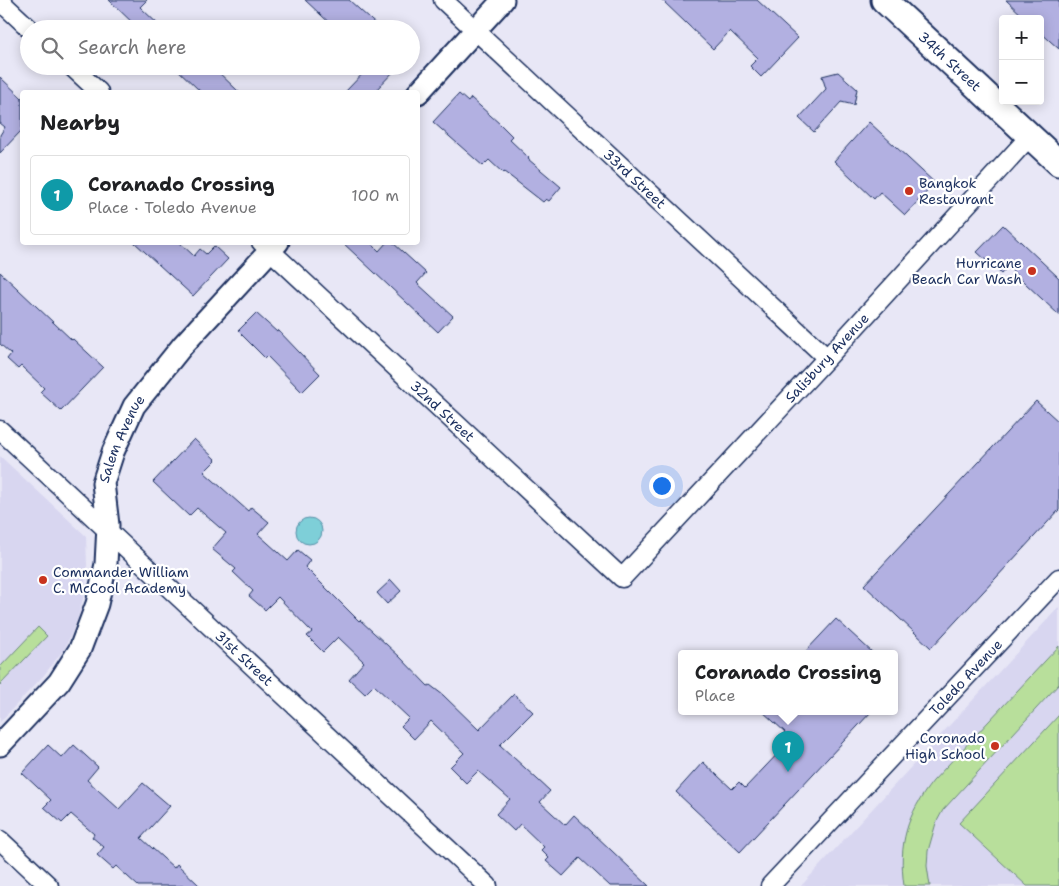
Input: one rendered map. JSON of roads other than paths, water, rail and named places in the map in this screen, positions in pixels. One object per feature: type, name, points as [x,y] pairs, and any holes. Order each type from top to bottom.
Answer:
[{"type":"main road","name":"34th Street","points":[[884,0],[1059,163]]},
{"type":"street","name":"33rd Street","points":[[443,0],[827,358]]},
{"type":"street","points":[[420,91],[503,0]]},
{"type":"street","points":[[0,1],[20,20]]},
{"type":"street","points":[[81,75],[97,90]]},
{"type":"street","name":"Salisbury Avenue","points":[[622,578],[1030,136]]},
{"type":"street","name":"Salem Avenue","points":[[0,745],[59,682],[80,649],[96,604],[106,564],[108,532],[103,483],[113,452],[134,406],[183,345],[270,245]]},
{"type":"street","name":"32nd Street","points":[[270,245],[622,578]]},
{"type":"street","name":"31st Street","points":[[0,430],[488,886]]},
{"type":"street","name":"Toledo Avenue","points":[[770,886],[1059,578]]},
{"type":"street","points":[[0,840],[49,886]]},
{"type":"water","points":[[309,518],[318,522],[322,531],[318,540],[309,544],[300,540],[296,531],[300,522]]},
{"type":"place","name":"Bangkok Restaurant","points":[[909,191]]},
{"type":"place","name":"Hurricane Beach Car Wash","points":[[1032,271]]},
{"type":"place","name":"Commander William C. McCool Academy","points":[[43,580]]},
{"type":"place","name":"Coronado High School","points":[[995,746]]},
{"type":"place","name":"Coranado Crossing","points":[[788,772]]}]
